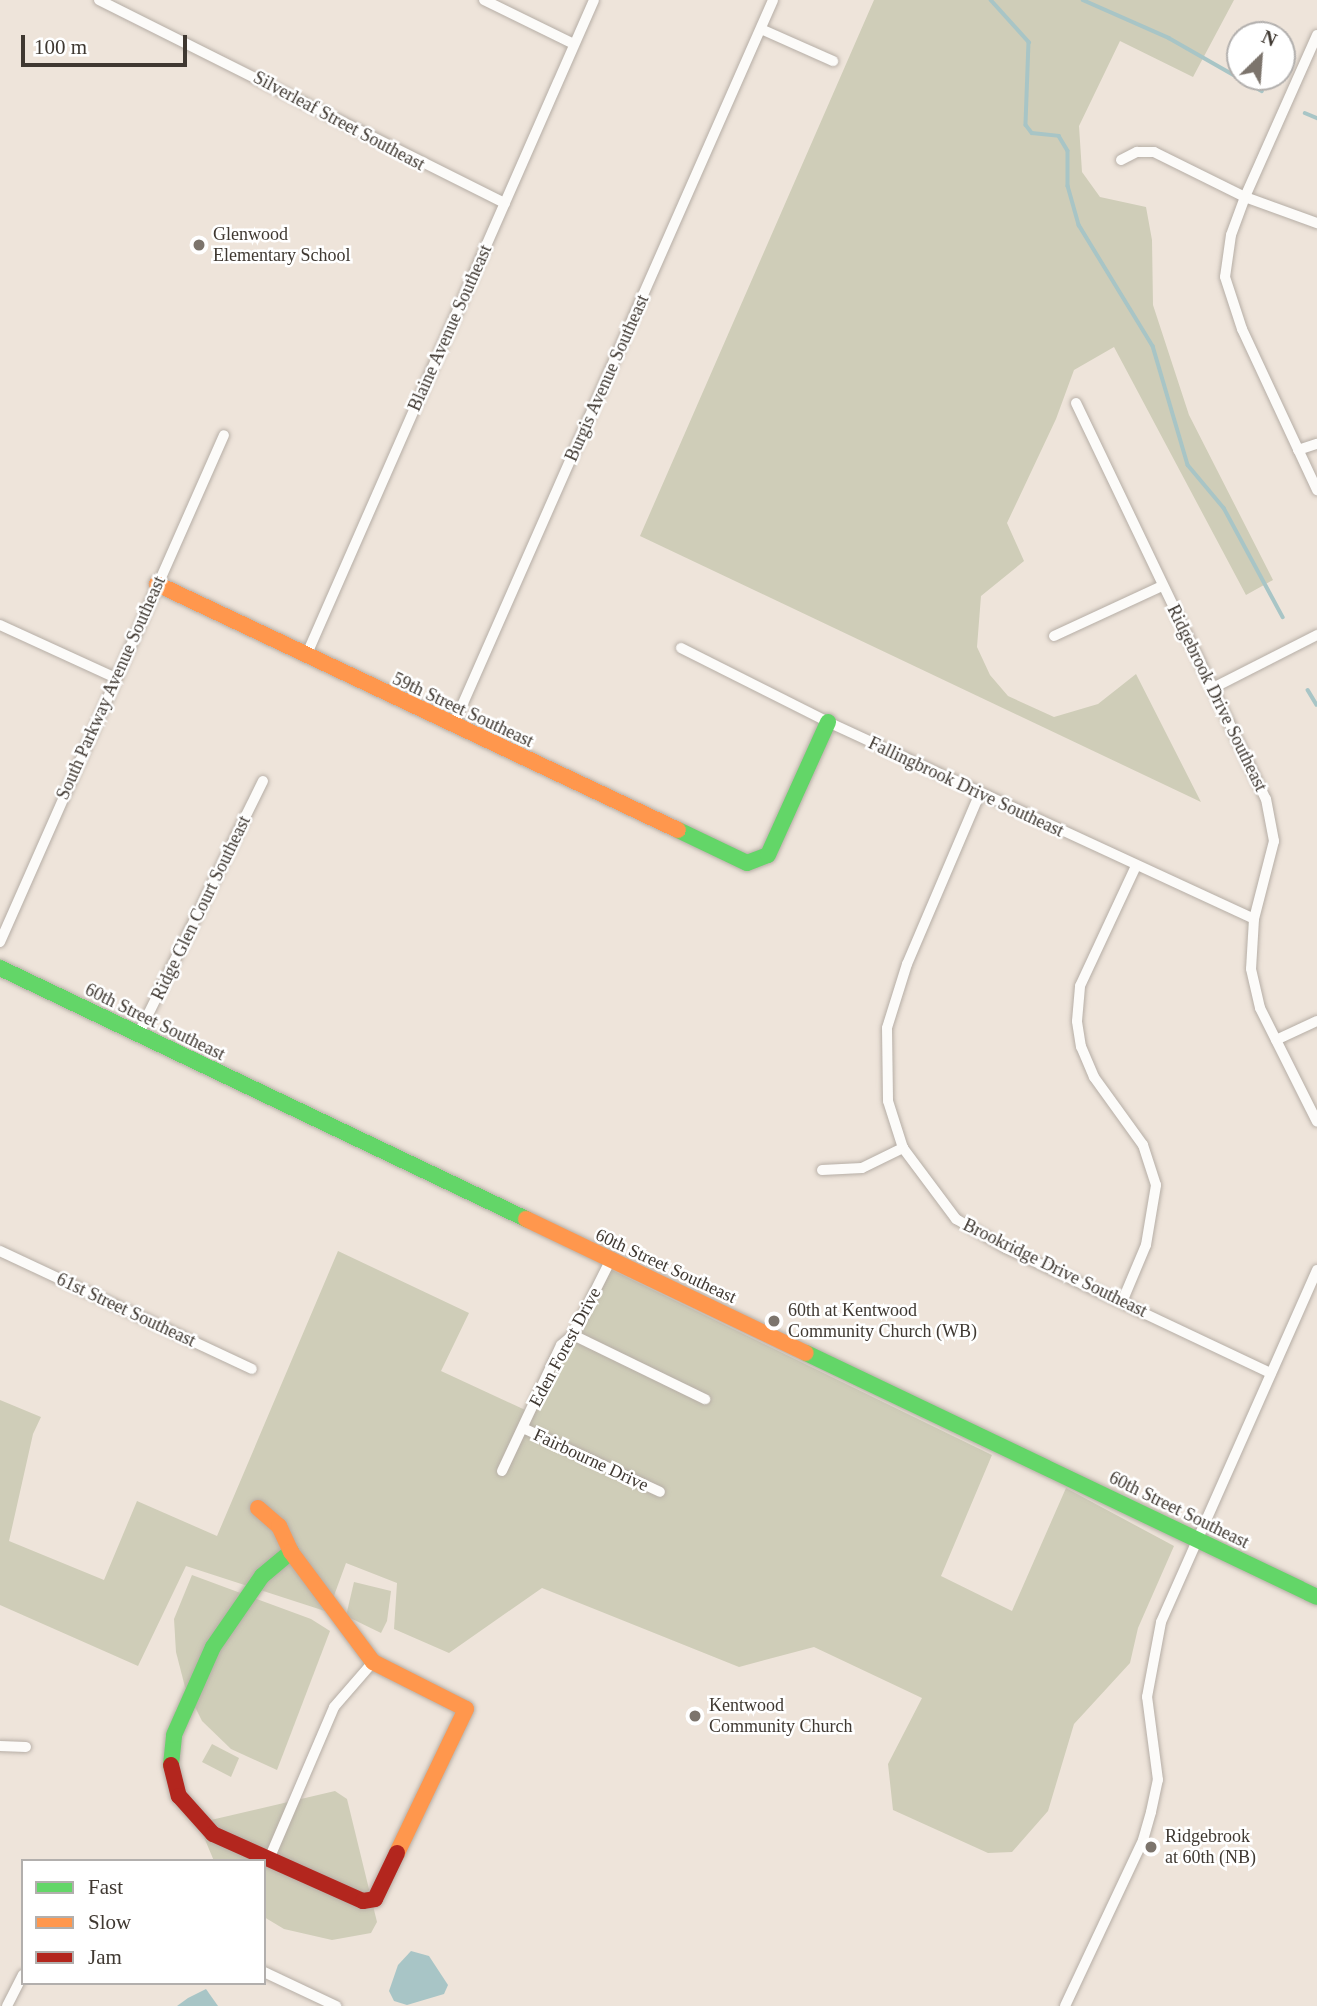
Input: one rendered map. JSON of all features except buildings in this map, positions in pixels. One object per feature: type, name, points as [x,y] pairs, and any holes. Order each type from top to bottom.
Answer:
[{"type":"street","name":"Silverleaf Street Southeast","points":[[99,0],[505,203]]},
{"type":"street","points":[[484,0],[575,44]]},
{"type":"street","name":"Blaine Avenue Southeast","points":[[306,656],[594,0]]},
{"type":"street","name":"Burgis Avenue Southeast","points":[[453,726],[773,0]]},
{"type":"street","points":[[761,29],[833,61]]},
{"type":"street","points":[[1317,35],[1245,197],[1231,235],[1225,277],[1242,330],[1317,490]]},
{"type":"street","points":[[1121,160],[1137,152],[1154,152],[1245,197],[1317,223]]},
{"type":"street","name":"Ridgebrook Drive Southeast","points":[[1076,403],[1266,799],[1273,841],[1254,919],[1251,969],[1261,1008],[1317,1122]]},
{"type":"street","name":"South Parkway Avenue Southeast","points":[[0,942],[224,435]]},
{"type":"street","points":[[1298,450],[1317,444]]},
{"type":"street","name":"59th Street Southeast","points":[[157,584],[725,855],[747,863],[768,855],[828,722]]},
{"type":"street","points":[[1054,636],[1162,586]]},
{"type":"street","points":[[0,625],[116,678]]},
{"type":"street","points":[[1213,688],[1317,635]]},
{"type":"street","name":"Fallingbrook Drive Southeast","points":[[681,648],[828,722],[1254,919]]},
{"type":"street","name":"Ridge Glen Court Southeast","points":[[138,1035],[263,781]]},
{"type":"street","name":"Brookridge Drive Southeast","points":[[980,793],[907,964],[887,1028],[888,1101],[903,1148],[956,1219],[1271,1373]]},
{"type":"street","points":[[1122,1302],[1146,1245],[1156,1185],[1143,1145],[1094,1077],[1081,1047],[1077,1021],[1080,986],[1136,866]]},
{"type":"street","name":"60th Street Southeast","points":[[0,968],[1317,1597]]},
{"type":"street","points":[[1276,1040],[1317,1021]]},
{"type":"street","points":[[821,1170],[852,1171],[903,1148]]},
{"type":"street","name":"61st Street Southeast","points":[[0,1251],[252,1369]]},
{"type":"street","name":"Eden Forest Drive","points":[[502,1471],[561,1345],[573,1335],[610,1261]]},
{"type":"street","points":[[1066,2006],[1143,1840],[1151,1812],[1158,1780],[1148,1675],[1161,1622],[1317,1270]]},
{"type":"street","points":[[573,1335],[705,1399]]},
{"type":"street","name":"Fairbourne Drive","points":[[523,1427],[660,1492]]},
{"type":"street","points":[[258,1508],[279,1526],[291,1552],[373,1662],[466,1709],[375,1899],[363,1900],[269,1859],[204,1826],[179,1796],[171,1768],[174,1735],[213,1647],[262,1576],[291,1552]]},
{"type":"street","points":[[269,1859],[334,1707],[373,1662]]},
{"type":"street","points":[[0,1746],[26,1747]]},
{"type":"street","points":[[266,1973],[336,2006]]},
{"type":"street","points":[[6,2006],[21,1979]]},
{"type":"shaded area","points":[[874,0],[1234,0],[1193,77],[1120,41],[1079,126],[1082,172],[1100,197],[1146,207],[1152,240],[1153,305],[1189,415],[1273,580],[1246,595],[1114,347],[1074,370],[1056,419],[1007,523],[1024,561],[981,596],[977,647],[990,675],[1008,696],[1054,717],[1098,704],[1136,674],[1201,802],[640,536]]},
{"type":"shaded area","points":[[338,1251],[469,1313],[441,1371],[534,1414],[602,1265],[992,1455],[941,1576],[1012,1611],[1066,1488],[1174,1546],[1138,1628],[1130,1663],[1074,1724],[1048,1811],[1012,1852],[988,1853],[893,1810],[888,1764],[922,1698],[814,1647],[739,1667],[542,1588],[449,1653],[394,1629],[397,1583],[346,1563],[328,1612],[186,1566],[138,1666],[0,1605],[0,1400],[41,1417],[33,1434],[9,1541],[104,1580],[137,1501],[217,1536]]},
{"type":"shaded area","points":[[192,1575],[311,1619],[330,1631],[277,1770],[231,1749],[202,1721],[185,1687],[176,1652],[174,1619]]},
{"type":"shaded area","points":[[354,1582],[391,1591],[387,1621],[381,1633],[346,1616]]},
{"type":"shaded area","points":[[212,1744],[239,1758],[231,1777],[202,1762]]},
{"type":"shaded area","points":[[335,1791],[347,1799],[377,1922],[371,1933],[332,1940],[284,1929],[266,1918],[266,1859],[213,1859],[198,1823]]},
{"type":"water","points":[[411,1951],[429,1956],[448,1985],[444,1994],[407,2005],[394,2001],[389,1991],[398,1965]]},
{"type":"water","points":[[206,1989],[218,2006],[177,2006],[188,1998]]},
{"type":"waterway","points":[[991,0],[1029,42],[1026,125],[1032,133],[1059,136],[1068,151],[1068,186],[1079,225],[1153,346],[1188,465],[1224,508],[1283,617]]},
{"type":"waterway","points":[[1083,0],[1169,38],[1226,70]]},
{"type":"waterway","points":[[1305,113],[1317,118]]},
{"type":"waterway","points":[[1308,690],[1317,705]]},
{"type":"traffic: fast","points":[[678,830],[747,863],[768,855],[828,722]]},
{"type":"traffic: fast","points":[[0,968],[526,1219]]},
{"type":"traffic: fast","points":[[806,1353],[1317,1597]]},
{"type":"traffic: fast","points":[[171,1765],[174,1735],[213,1647],[262,1576],[291,1552]]},
{"type":"traffic: slow","points":[[157,584],[678,830]]},
{"type":"traffic: slow","points":[[526,1219],[806,1353]]},
{"type":"traffic: slow","points":[[258,1508],[279,1526],[291,1552],[373,1662],[466,1709],[397,1853]]},
{"type":"traffic: jam","points":[[171,1765],[179,1796],[213,1834],[363,1901],[375,1899],[397,1853]]},
{"type":"place","name":"Glenwood Elementary School","points":[[199,245]]},
{"type":"place","name":"60th at Kentwood Community Church (WB)","points":[[774,1321]]},
{"type":"place","name":"Kentwood Community Church","points":[[695,1716]]},
{"type":"place","name":"Ridgebrook at 60th (NB)","points":[[1151,1847]]}]
